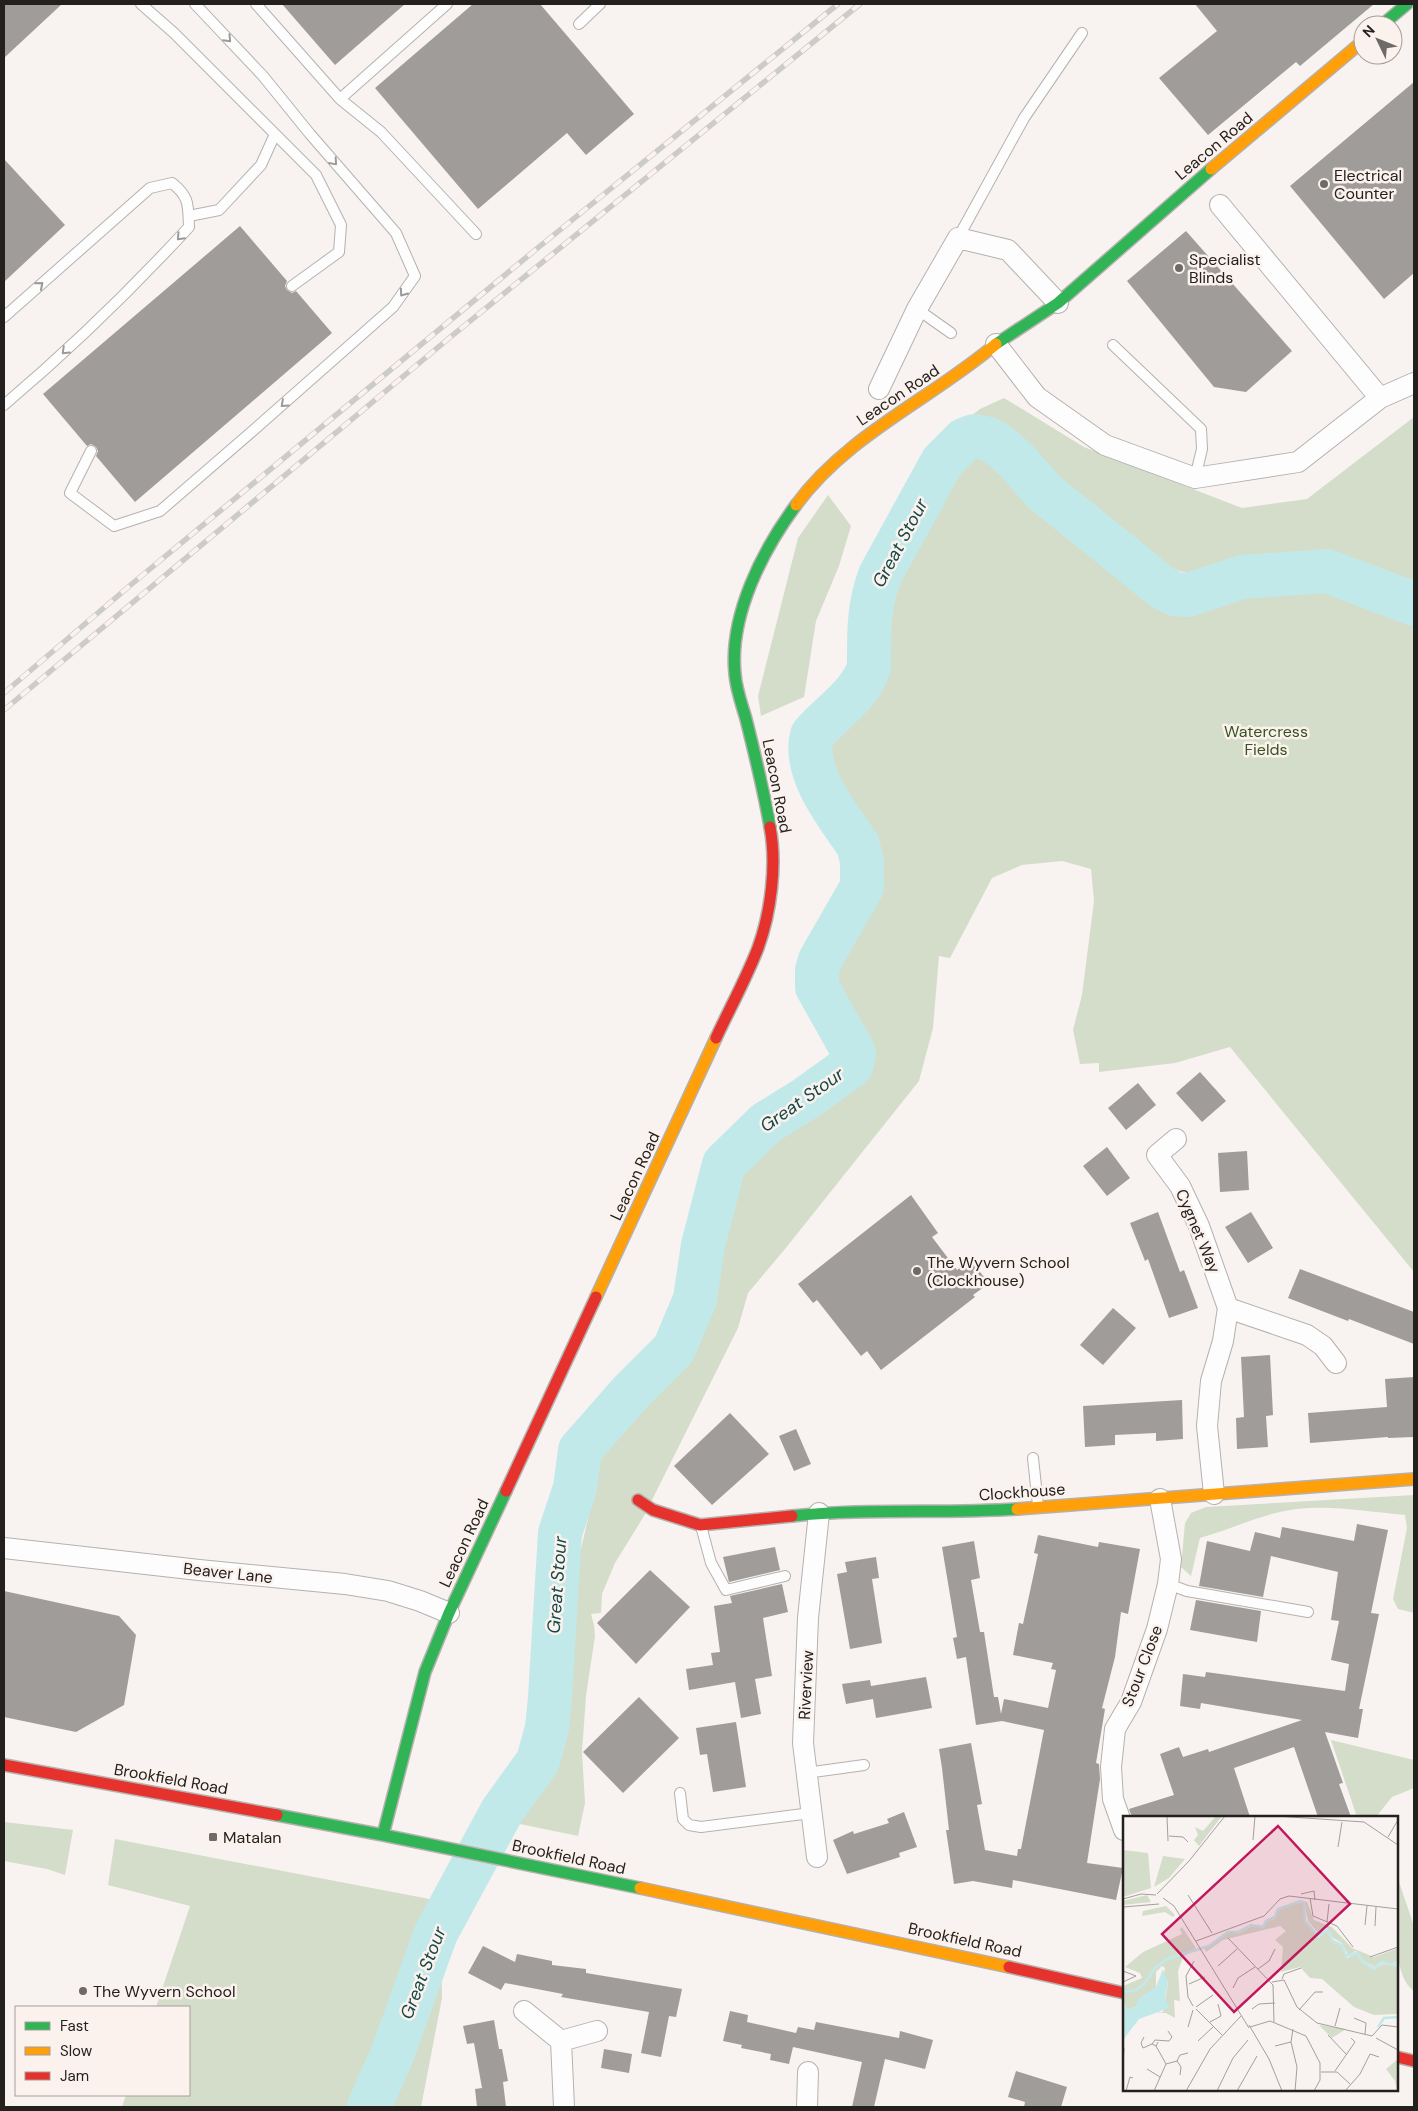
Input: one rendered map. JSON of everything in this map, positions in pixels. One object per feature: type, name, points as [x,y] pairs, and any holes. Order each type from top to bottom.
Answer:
[{"type":"street","points":[[1394,15],[1407,4]]},
{"type":"street","name":"Leacon Road","points":[[383,1835],[425,1672],[449,1613],[758,947],[771,893],[773,862],[771,831],[766,801],[735,675],[734,636],[753,580],[765,553],[780,527],[801,498],[825,471],[852,447],[969,367],[996,344],[1058,303],[1204,175],[1353,49]]},
{"type":"street","points":[[1220,205],[1380,398]]},
{"type":"street","points":[[879,389],[917,309],[958,238],[1008,250],[1058,303]]},
{"type":"street","points":[[996,344],[1037,397],[1104,445],[1195,478],[1298,462],[1380,398],[1414,383]]},
{"type":"street","name":"Cygnet Way","points":[[1176,1139],[1157,1156],[1180,1186],[1200,1226],[1228,1308],[1223,1341],[1211,1381],[1207,1426],[1214,1494]]},
{"type":"street","points":[[1228,1308],[1307,1335],[1323,1346],[1336,1363]]},
{"type":"street","name":"Clockhouse","points":[[638,1500],[653,1510],[700,1525],[819,1513],[974,1512],[1414,1479]]},
{"type":"street","name":"Stour Close","points":[[1123,1827],[1113,1799],[1111,1767],[1115,1729],[1131,1702],[1157,1629],[1168,1584],[1171,1559],[1160,1499]]},
{"type":"street","name":"Riverview","points":[[817,1856],[803,1743],[808,1618],[819,1513]]},
{"type":"street","name":"Beaver Lane","points":[[4,1548],[345,1584],[388,1591],[420,1600],[449,1613]]},
{"type":"street","name":"Brookfield Road","points":[[4,1765],[383,1835],[937,1950],[1123,1993]]},
{"type":"street","points":[[524,2011],[561,2041],[564,2107]]},
{"type":"street","points":[[561,2041],[597,2032]]},
{"type":"street","points":[[1398,2057],[1414,2061]]},
{"type":"street","points":[[807,2107],[808,2072]]},
{"type":"lane","points":[[141,4],[174,33],[316,175],[341,225],[339,252],[292,286]]},
{"type":"lane","points":[[91,451],[70,493],[114,526],[160,511],[392,307],[416,276],[396,234],[263,76],[195,4]]},
{"type":"lane","points":[[256,4],[340,99],[381,132],[476,234]]},
{"type":"lane","points":[[340,99],[447,4]]},
{"type":"lane","points":[[579,24],[600,4]]},
{"type":"lane","points":[[958,238],[1024,118],[1082,33]]},
{"type":"lane","points":[[189,216],[219,210],[261,165],[275,134]]},
{"type":"lane","points":[[4,317],[150,188],[172,183],[184,192],[188,205],[190,227],[142,278],[36,378],[4,405]]},
{"type":"lane","points":[[917,309],[951,333]]},
{"type":"lane","points":[[1113,345],[1201,429],[1202,449],[1195,478]]},
{"type":"lane","points":[[1033,1458],[1038,1506]]},
{"type":"lane","points":[[700,1525],[711,1563],[726,1590],[785,1576]]},
{"type":"lane","points":[[1168,1584],[1187,1591],[1308,1612]]},
{"type":"lane","points":[[806,1774],[864,1765]]},
{"type":"lane","points":[[680,1793],[683,1819],[690,1825],[701,1827],[811,1813]]},
{"type":"green space","points":[[1004,398],[1084,447],[1242,508],[1307,499],[1414,417],[1413,580],[1348,560],[1309,551],[1257,558],[1200,576],[1167,568],[1105,525],[993,422],[967,419],[980,409]]},
{"type":"green space","name":"Watercress Fields","points":[[980,449],[992,454],[1003,463],[1017,488],[1051,522],[1075,539],[1097,559],[1158,601],[1174,608],[1194,609],[1242,590],[1293,584],[1337,586],[1368,597],[1414,620],[1414,1272],[1230,1047],[1175,1063],[1099,1072],[1099,1063],[1080,1064],[1073,1030],[1082,995],[1094,901],[1091,869],[1062,861],[1022,865],[992,878],[950,958],[939,956],[933,1028],[919,1081],[748,1293],[738,1328],[644,1516],[615,1563],[602,1594],[601,1613],[591,1614],[595,1636],[586,1696],[582,1752],[585,1803],[578,1836],[515,1823],[534,1802],[547,1779],[555,1755],[559,1729],[567,1608],[594,1493],[589,1472],[590,1459],[599,1445],[659,1391],[677,1368],[695,1339],[705,1315],[712,1290],[714,1238],[719,1212],[729,1185],[742,1160],[758,1142],[771,1132],[791,1118],[842,1091],[860,1077],[865,1068],[869,1052],[867,1038],[860,1024],[835,988],[831,975],[832,962],[874,892],[876,874],[873,853],[865,833],[833,781],[826,761],[826,739],[830,730],[868,693],[876,679],[884,588],[908,541],[928,511],[954,463],[961,455],[971,450]]},
{"type":"green space","points":[[828,495],[851,526],[839,566],[816,621],[804,697],[761,716],[758,696],[798,538]]},
{"type":"green space","points":[[1414,1495],[1414,1613],[1398,1609],[1393,1599],[1407,1528],[1405,1515],[1324,1508],[1285,1511],[1200,1538],[1191,1576],[1181,1567],[1185,1523],[1191,1513],[1206,1507]]},
{"type":"green space","points":[[1331,1740],[1414,1760],[1414,1788],[1392,1797],[1377,1816],[1357,1816]]},
{"type":"green space","points":[[4,1822],[73,1830],[65,1875],[47,1869],[4,1861]]},
{"type":"green space","points":[[115,1839],[440,1901],[442,1998],[421,2107],[122,2107],[126,2096],[190,2096],[190,2006],[156,2006],[190,1906],[108,1885]]},
{"type":"green space","points":[[1398,1879],[1414,1926],[1414,1991],[1406,1982],[1398,1955]]},
{"type":"building","points":[[4,4],[62,4],[4,58]]},
{"type":"building","points":[[282,4],[405,4],[335,65]]},
{"type":"building","points":[[473,4],[540,4],[634,114],[586,155],[567,133],[478,209],[375,88]]},
{"type":"building","points":[[1195,4],[1374,4],[1361,15],[1353,15],[1353,22],[1300,66],[1296,62],[1208,135],[1159,78],[1217,31]]},
{"type":"building","points":[[1414,82],[1414,273],[1384,299],[1290,186]]},
{"type":"building","points":[[4,159],[65,225],[4,282]]},
{"type":"building","points":[[240,226],[287,281],[285,286],[287,290],[292,293],[296,291],[332,333],[135,502],[96,456],[98,451],[96,447],[91,444],[87,446],[43,394]]},
{"type":"building","points":[[1186,231],[1292,351],[1246,392],[1214,387],[1127,281]]},
{"type":"building","points":[[1200,1072],[1226,1101],[1202,1122],[1176,1093]]},
{"type":"building","points":[[1138,1083],[1156,1105],[1126,1130],[1108,1108]]},
{"type":"building","points":[[1107,1147],[1130,1178],[1107,1196],[1083,1166]]},
{"type":"building","points":[[1247,1151],[1249,1190],[1220,1192],[1218,1153]]},
{"type":"building","points":[[911,1195],[938,1233],[932,1237],[957,1270],[970,1260],[985,1278],[980,1282],[984,1287],[973,1295],[975,1297],[881,1370],[867,1351],[861,1356],[817,1300],[813,1303],[798,1284]]},
{"type":"building","points":[[1158,1212],[1180,1272],[1184,1270],[1198,1308],[1169,1318],[1148,1259],[1145,1261],[1130,1223]]},
{"type":"building","points":[[1251,1212],[1273,1248],[1248,1263],[1225,1227]]},
{"type":"building","points":[[1300,1269],[1414,1312],[1414,1344],[1288,1298]]},
{"type":"building","points":[[1113,1308],[1136,1328],[1103,1365],[1080,1345]]},
{"type":"building","points":[[1270,1355],[1273,1415],[1266,1416],[1268,1447],[1237,1449],[1236,1418],[1244,1417],[1241,1357]]},
{"type":"building","points":[[1414,1377],[1414,1437],[1310,1443],[1308,1413],[1387,1407],[1385,1379]]},
{"type":"building","points":[[1182,1400],[1183,1439],[1156,1441],[1156,1433],[1115,1435],[1115,1445],[1085,1447],[1083,1406]]},
{"type":"building","points":[[730,1413],[769,1454],[712,1505],[674,1466]]},
{"type":"building","points":[[796,1429],[811,1464],[794,1471],[779,1436]]},
{"type":"building","points":[[1357,1524],[1388,1530],[1371,1613],[1379,1614],[1359,1709],[1363,1709],[1358,1738],[1325,1732],[1343,1783],[1339,1784],[1351,1816],[1318,1816],[1294,1747],[1234,1768],[1250,1816],[1132,1816],[1129,1809],[1174,1795],[1160,1754],[1179,1747],[1183,1757],[1208,1749],[1209,1752],[1302,1720],[1201,1703],[1200,1709],[1180,1706],[1183,1674],[1205,1677],[1206,1672],[1345,1691],[1349,1664],[1331,1660],[1339,1621],[1331,1620],[1338,1572],[1271,1556],[1263,1597],[1199,1586],[1207,1541],[1250,1551],[1255,1532],[1280,1538],[1282,1527],[1354,1541]]},
{"type":"building","points":[[1038,1535],[1098,1547],[1099,1542],[1140,1549],[1128,1614],[1121,1612],[1115,1657],[1102,1708],[1105,1709],[1096,1763],[1099,1764],[1100,1779],[1087,1863],[1123,1868],[1116,1900],[1013,1880],[1012,1888],[973,1881],[954,1884],[946,1830],[949,1830],[939,1749],[971,1743],[982,1804],[977,1805],[985,1850],[1017,1856],[1018,1849],[1021,1849],[1044,1730],[1002,1721],[976,1725],[966,1657],[957,1659],[953,1638],[957,1637],[942,1547],[974,1541],[980,1578],[971,1580],[980,1632],[984,1632],[994,1697],[998,1697],[1001,1714],[1004,1699],[1048,1708],[1056,1670],[1051,1669],[1053,1663],[1013,1655],[1019,1623],[1023,1624],[1038,1554],[1034,1553]]},
{"type":"building","points":[[775,1547],[780,1570],[729,1582],[723,1557]]},
{"type":"building","points":[[876,1557],[879,1578],[872,1579],[882,1643],[850,1649],[837,1574],[847,1572],[845,1562]]},
{"type":"building","points":[[650,1570],[690,1607],[636,1664],[597,1623]]},
{"type":"building","points":[[782,1584],[788,1612],[763,1618],[772,1676],[755,1679],[761,1714],[741,1718],[735,1682],[689,1690],[686,1669],[713,1665],[711,1653],[720,1652],[714,1606],[732,1603],[730,1596]]},
{"type":"building","points":[[4,1591],[119,1616],[136,1635],[124,1705],[76,1732],[4,1717]]},
{"type":"building","points":[[1196,1600],[1261,1611],[1257,1642],[1190,1630]]},
{"type":"building","points":[[926,1677],[932,1708],[876,1718],[873,1699],[846,1704],[842,1684],[870,1680],[871,1686]]},
{"type":"building","points":[[639,1697],[679,1738],[623,1793],[583,1752]]},
{"type":"building","points":[[736,1722],[746,1787],[713,1792],[707,1754],[700,1755],[696,1728]]},
{"type":"building","points":[[904,1812],[917,1847],[899,1853],[900,1857],[847,1874],[833,1840],[853,1831],[854,1834],[889,1823],[887,1819]]},
{"type":"building","points":[[483,1946],[515,1962],[517,1954],[552,1961],[552,1965],[586,1969],[586,1973],[682,1989],[676,2017],[669,2016],[661,2057],[641,2053],[649,2012],[561,1997],[563,1994],[505,1983],[501,1990],[468,1973]]},
{"type":"building","points":[[730,2011],[748,2015],[747,2022],[796,2033],[798,2027],[814,2030],[816,2022],[899,2038],[900,2031],[933,2040],[925,2069],[885,2059],[874,2107],[852,2107],[862,2062],[793,2047],[789,2064],[770,2060],[771,2054],[741,2048],[742,2045],[723,2041]]},
{"type":"building","points":[[494,2020],[499,2049],[502,2049],[508,2081],[503,2082],[506,2107],[477,2107],[475,2089],[482,2088],[474,2043],[467,2044],[463,2026]]},
{"type":"building","points":[[604,2049],[632,2054],[629,2073],[601,2068]]},
{"type":"building","points":[[1016,2071],[1067,2087],[1061,2107],[1024,2107],[1025,2102],[1008,2097]]},
{"type":"waterway","name":"Great Stour","points":[[369,2107],[392,2055],[436,1933],[502,1811],[538,1761],[547,1728],[550,1697],[560,1533],[575,1488],[580,1450],[630,1393],[674,1349],[695,1299],[703,1245],[724,1164],[766,1123],[805,1099],[851,1066],[854,1053],[817,987],[817,970],[820,960],[862,887],[862,861],[858,845],[832,807],[817,778],[812,764],[810,749],[812,735],[852,695],[865,677],[869,667],[871,609],[880,575],[942,462],[964,440],[974,436],[989,439],[1016,460],[1044,492],[1163,588],[1175,594],[1188,595],[1242,577],[1327,571],[1414,604]]},
{"type":"railway","points":[[4,693],[133,583],[534,251],[838,4]]},
{"type":"railway","points":[[4,710],[448,339],[860,4]]},
{"type":"traffic: fast","points":[[1394,15],[1407,4]]},
{"type":"traffic: fast","points":[[996,344],[1058,303],[1211,169]]},
{"type":"traffic: fast","points":[[770,827],[756,760],[739,697],[735,674],[735,652],[737,630],[743,607],[760,563],[783,523],[796,505]]},
{"type":"traffic: fast","points":[[383,1835],[425,1672],[449,1613],[506,1491]]},
{"type":"traffic: fast","points":[[792,1516],[848,1512],[1017,1509]]},
{"type":"traffic: fast","points":[[277,1815],[640,1888]]},
{"type":"traffic: slow","points":[[1211,169],[1353,49]]},
{"type":"traffic: slow","points":[[796,505],[817,480],[840,458],[996,344]]},
{"type":"traffic: slow","points":[[596,1297],[716,1038]]},
{"type":"traffic: slow","points":[[1017,1509],[1414,1479]]},
{"type":"traffic: slow","points":[[640,1888],[1009,1967]]},
{"type":"traffic: jam","points":[[716,1038],[753,960],[763,934],[772,888],[773,857],[770,827]]},
{"type":"traffic: jam","points":[[506,1491],[596,1297]]},
{"type":"traffic: jam","points":[[638,1500],[653,1510],[700,1525],[792,1516]]},
{"type":"traffic: jam","points":[[4,1765],[277,1815]]},
{"type":"traffic: jam","points":[[1009,1967],[1123,1993]]},
{"type":"traffic: jam","points":[[1398,2057],[1414,2061]]},
{"type":"place","name":"Electrical Counter","points":[[1324,184]]},
{"type":"place","name":"Specialist Blinds","points":[[1179,268]]},
{"type":"place","name":"The Wyvern School (Clockhouse)","points":[[917,1271]]},
{"type":"place","name":"Matalan","points":[[213,1837]]},
{"type":"place","name":"The Wyvern School","points":[[83,1991]]}]
